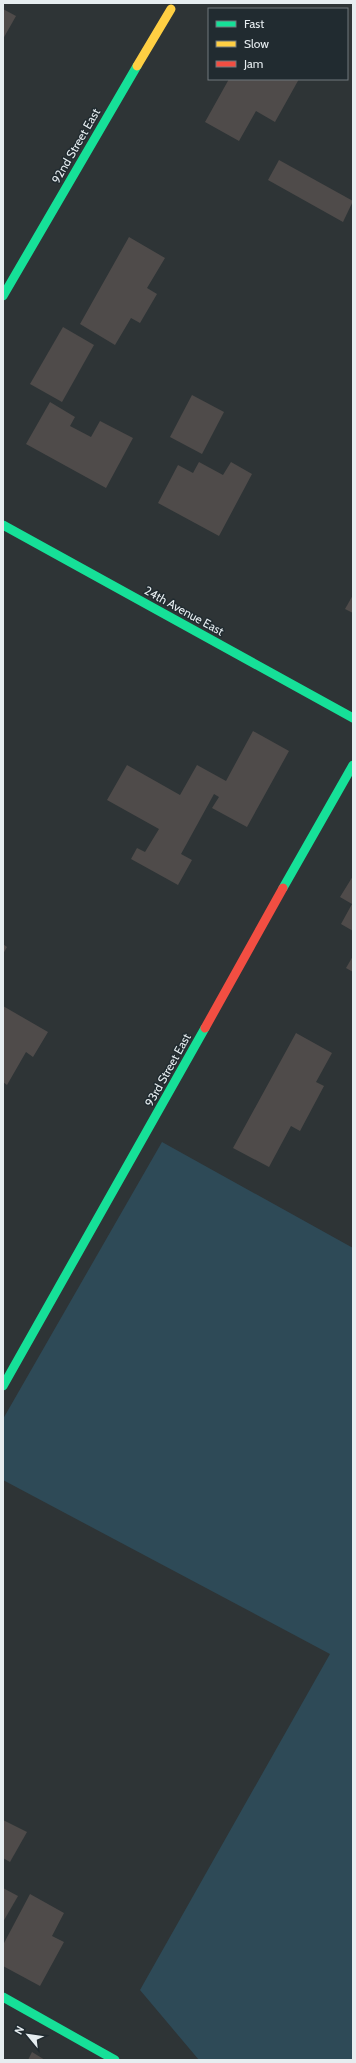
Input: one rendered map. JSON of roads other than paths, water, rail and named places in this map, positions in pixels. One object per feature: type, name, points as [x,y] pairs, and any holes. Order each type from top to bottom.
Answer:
[{"type":"street","name":"92nd Street East","points":[[3,296],[171,9]]},
{"type":"street","name":"24th Avenue East","points":[[3,525],[353,718]]},
{"type":"street","name":"93rd Street East","points":[[3,1386],[353,765]]},
{"type":"street","points":[[3,1997],[115,2060]]}]
